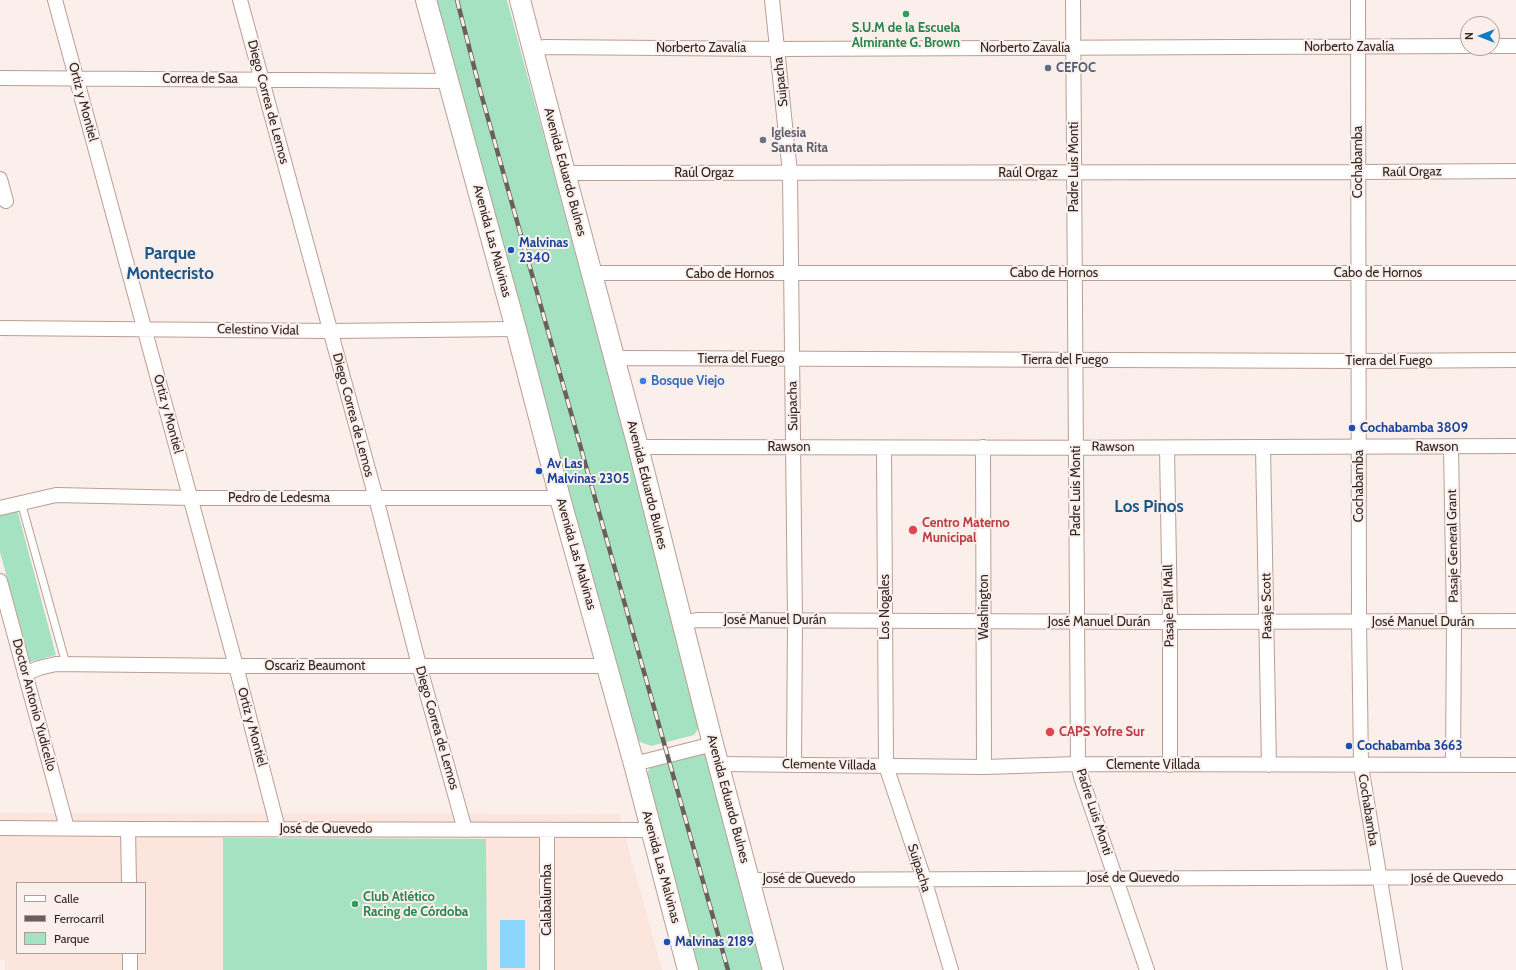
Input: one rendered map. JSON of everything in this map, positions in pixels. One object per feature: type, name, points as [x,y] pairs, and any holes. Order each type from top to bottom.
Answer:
[{"type":"main road","name":"Avenida Las Malvinas","points":[[426,0],[516,329],[560,498],[634,764],[688,970]]},
{"type":"main road","name":"Avenida Eduardo Bulnes","points":[[520,0],[638,447],[718,764],[774,970]]},
{"type":"street","name":"Ortiz y Montiel","points":[[55,0],[236,666],[278,829]]},
{"type":"street","name":"Diego Correa de Lemos","points":[[240,0],[376,498],[419,665],[466,830]]},
{"type":"street","name":"Suipacha","points":[[772,0],[790,173],[795,620],[794,764]]},
{"type":"street","name":"Padre Luis Monti","points":[[1073,0],[1078,764],[1081,777],[1147,970]]},
{"type":"street","name":"Cochabamba","points":[[1358,0],[1359,622],[1361,766],[1395,970]]},
{"type":"street","name":"Norberto Zavalía","points":[[534,51],[544,48],[778,49],[1460,46]]},
{"type":"street","points":[[1500,46],[1516,46]]},
{"type":"street","name":"Correa de Saa","points":[[0,78],[448,81]]},
{"type":"street","name":"Raúl Orgaz","points":[[565,173],[1516,171]]},
{"type":"street","points":[[0,179],[6,201]]},
{"type":"street","name":"Cabo de Hornos","points":[[592,274],[1075,272],[1516,273]]},
{"type":"street","name":"Celestino Vidal","points":[[0,328],[330,330],[516,329]]},
{"type":"street","name":"Tierra del Fuego","points":[[614,360],[624,358],[1358,362],[1516,360]]},
{"type":"street","name":"Rawson","points":[[638,447],[884,448],[1076,446],[1167,448],[1359,448],[1516,446]]},
{"type":"street","name":"Washington","points":[[983,447],[984,767]]},
{"type":"street","name":"Pasaje General Grant","points":[[1451,447],[1454,622],[1453,765]]},
{"type":"street","name":"Los Nogales","points":[[884,448],[886,766]]},
{"type":"street","name":"Pasaje Pall Mall","points":[[1167,448],[1170,622],[1170,765]]},
{"type":"street","name":"Pasaje Scott","points":[[1264,448],[1269,765]]},
{"type":"street","name":"Pedro de Ledesma","points":[[0,508],[56,495],[190,498],[560,498]]},
{"type":"street","name":"Doctor Antonio Yudicello","points":[[0,581],[67,828]]},
{"type":"street","name":"José Manuel Durán","points":[[682,623],[697,620],[1077,622],[1516,621]]},
{"type":"street","name":"Oscariz Beaumont","points":[[26,674],[45,666],[56,664],[236,666],[607,666]]},
{"type":"street","points":[[634,764],[713,744]]},
{"type":"street","name":"Clemente Villada","points":[[718,764],[984,767],[1078,764],[1361,766],[1516,765]]},
{"type":"street","name":"Suipacha","points":[[886,766],[924,879],[950,970]]},
{"type":"street","name":"José de Quevedo","points":[[0,828],[651,830]]},
{"type":"street","points":[[128,829],[129,882]]},
{"type":"street","name":"Calabalumba","points":[[547,830],[547,970]]},
{"type":"street","name":"José de Quevedo","points":[[749,880],[1516,878]]},
{"type":"street","points":[[130,954],[130,970]]},
{"type":"lane","points":[[21,502],[66,664]]},
{"type":"shaded area","points":[[0,813],[619,814],[662,970],[5,970],[5,960],[0,960]]},
{"type":"green space","points":[[434,0],[507,0],[702,723],[694,735],[651,746],[638,741]]},
{"type":"green space","points":[[17,509],[56,655],[30,662],[0,552],[0,514]]},
{"type":"green space","points":[[702,751],[714,764],[770,970],[699,970],[646,775],[652,764]]},
{"type":"green space","name":"Club Atlético Racing de Córdoba","points":[[223,838],[486,839],[487,970],[223,970]]},
{"type":"water","points":[[500,920],[525,920],[525,968],[500,968]]},
{"type":"railway","points":[[457,0],[480,90],[728,970]]},
{"type":"place","name":"S.U.M de la Escuela Almirante G. Brown","points":[[906,14]]},
{"type":"place","name":"CEFOC","points":[[1048,68]]},
{"type":"place","name":"Iglesia Santa Rita","points":[[763,140]]},
{"type":"place","name":"Malvinas 2340","points":[[511,250]]},
{"type":"place","name":"Bosque Viejo","points":[[643,381]]},
{"type":"place","name":"Cochabamba 3809","points":[[1352,428]]},
{"type":"place","name":"Av Las Malvinas 2305","points":[[539,471]]},
{"type":"place","name":"Centro Materno Municipal","points":[[913,530]]},
{"type":"place","name":"CAPS Yofre Sur","points":[[1050,732]]},
{"type":"place","name":"Cochabamba 3663","points":[[1349,746]]},
{"type":"place","name":"Club Atlético Racing de Córdoba","points":[[355,904]]},
{"type":"place","name":"Malvinas 2189","points":[[667,942]]},
{"type":"district","name":"Parque Montecristo","points":[[170,264]]},
{"type":"district","name":"Los Pinos","points":[[1149,507]]}]
